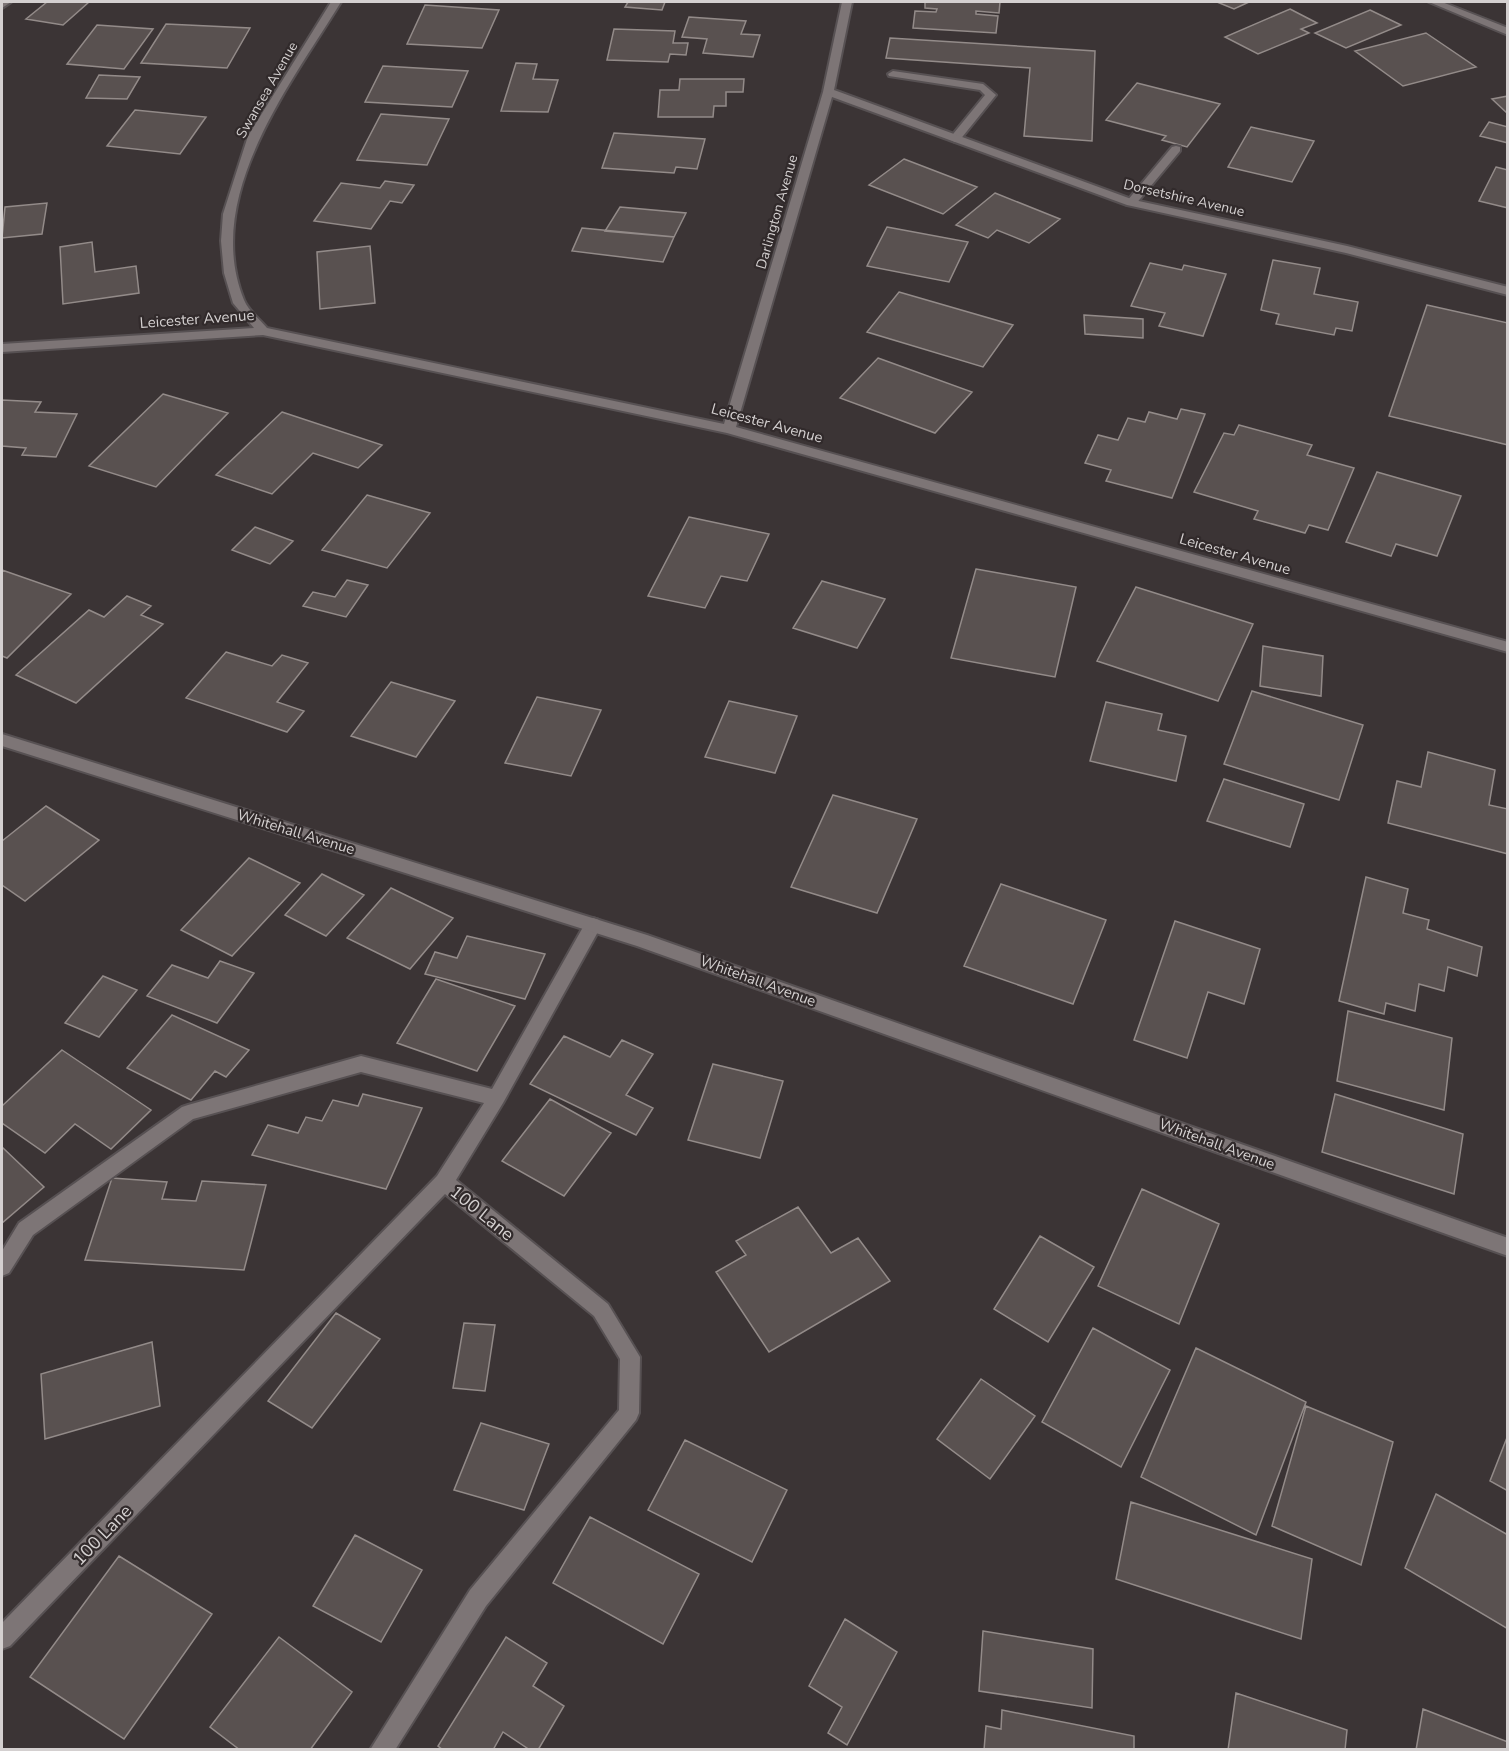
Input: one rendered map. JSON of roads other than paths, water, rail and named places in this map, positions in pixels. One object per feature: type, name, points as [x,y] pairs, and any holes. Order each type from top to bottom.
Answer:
[{"type":"street","points":[[2,5],[6,2]]},
{"type":"street","name":"Swansea Avenue","points":[[263,330],[239,303],[230,273],[227,241],[229,214],[254,136],[336,2]]},
{"type":"street","name":"Darlington Avenue","points":[[729,429],[828,92],[847,2]]},
{"type":"street","points":[[1434,2],[1508,32]]},
{"type":"street","points":[[893,74],[983,87],[992,95],[955,139]]},
{"type":"street","name":"Dorsetshire Avenue","points":[[828,92],[1131,203],[1347,250],[1508,291]]},
{"type":"street","points":[[1131,203],[1176,149]]},
{"type":"street","name":"Leicester Avenue","points":[[2,348],[263,330],[729,429],[1508,647]]},
{"type":"street","name":"Whitehall Avenue","points":[[2,741],[641,940],[1508,1247]]},
{"type":"street","points":[[444,1182],[497,1098],[593,925]]},
{"type":"street","points":[[2,1268],[26,1229],[188,1113],[362,1064],[497,1098]]},
{"type":"street","name":"100 Lane","points":[[2,1638],[444,1182],[601,1310],[630,1358],[629,1413],[478,1598],[381,1749]]}]
